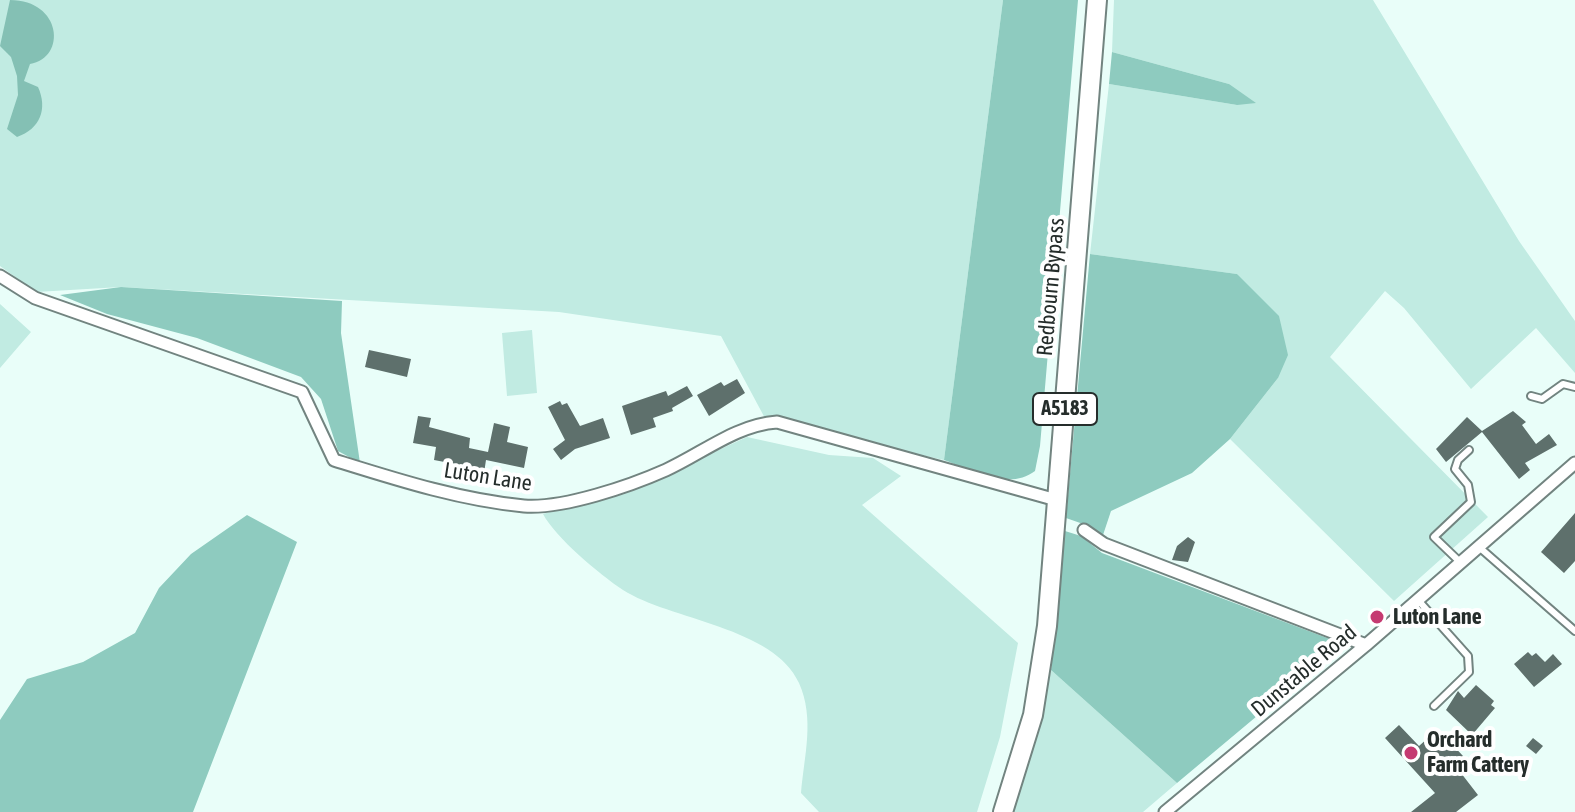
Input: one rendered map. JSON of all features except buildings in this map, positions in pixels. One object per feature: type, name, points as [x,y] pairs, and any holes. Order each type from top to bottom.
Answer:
[{"type":"main road","name":"Redbourn Bypass","points":[[1003,812],[1033,715],[1047,626],[1060,501],[1097,0]]},
{"type":"street","name":"Luton Lane","points":[[0,276],[35,298],[302,392],[334,460],[412,484],[525,506],[562,503],[664,471],[753,424],[777,422],[1060,501]]},
{"type":"street","name":"Dunstable Road","points":[[1165,812],[1366,645],[1575,463]]},
{"type":"street","points":[[1084,530],[1104,544],[1366,645]]},
{"type":"lane","points":[[1531,396],[1542,399],[1563,384],[1575,387]]},
{"type":"lane","points":[[1461,563],[1434,537],[1471,502],[1468,485],[1455,469],[1458,460],[1469,450]]},
{"type":"lane","points":[[1479,547],[1575,631]]},
{"type":"lane","points":[[1418,600],[1468,656],[1469,672],[1434,706]]},
{"type":"shaded area","points":[[0,0],[1003,0],[944,460],[767,422],[721,336],[559,312],[121,287],[36,292],[0,266]]},
{"type":"shaded area","points":[[10,0],[40,9],[49,19],[54,41],[42,60],[30,64],[24,81],[38,87],[42,103],[40,117],[31,129],[17,137],[7,129],[18,95],[17,76],[11,57],[0,46]]},
{"type":"shaded area","points":[[1003,0],[1078,0],[1040,446],[1035,471],[1014,479],[990,477],[944,460]]},
{"type":"shaded area","points":[[1114,0],[1373,0],[1519,241],[1575,321],[1575,373],[1536,328],[1471,389],[1404,308],[1385,291],[1330,357],[1488,517],[1394,601],[1230,439],[1278,378],[1237,274],[1090,254],[1109,84],[1237,105],[1229,84],[1112,52]]},
{"type":"shaded area","points":[[1112,52],[1229,84],[1256,103],[1237,105],[1109,84]]},
{"type":"shaded area","points":[[1090,254],[1237,274],[1279,316],[1288,355],[1278,378],[1230,439],[1192,473],[1111,511],[1102,538],[1086,525],[1066,518]]},
{"type":"shaded area","points":[[121,287],[342,301],[341,333],[360,463],[338,451],[321,399],[301,377],[197,338],[107,314],[60,295]]},
{"type":"shaded area","points":[[0,304],[31,332],[0,368]]},
{"type":"shaded area","points":[[532,330],[537,393],[507,396],[502,333]]},
{"type":"shaded area","points":[[747,437],[829,455],[873,458],[901,476],[862,505],[1018,643],[1000,737],[977,812],[819,812],[801,793],[807,738],[806,710],[799,683],[786,664],[768,649],[745,637],[623,590],[579,555],[543,514],[637,487]]},
{"type":"shaded area","points":[[247,515],[297,542],[193,812],[0,812],[0,720],[27,679],[83,662],[135,633],[159,588],[191,554]]},
{"type":"shaded area","points":[[1065,531],[1081,536],[1102,553],[1343,644],[1177,783],[1051,670]]},
{"type":"shaded area","points":[[1051,670],[1177,783],[1143,812],[1013,812],[1040,726]]},
{"type":"place","name":"Luton Lane","points":[[1377,617]]},
{"type":"place","name":"Orchard Farm Cattery","points":[[1411,753]]}]
